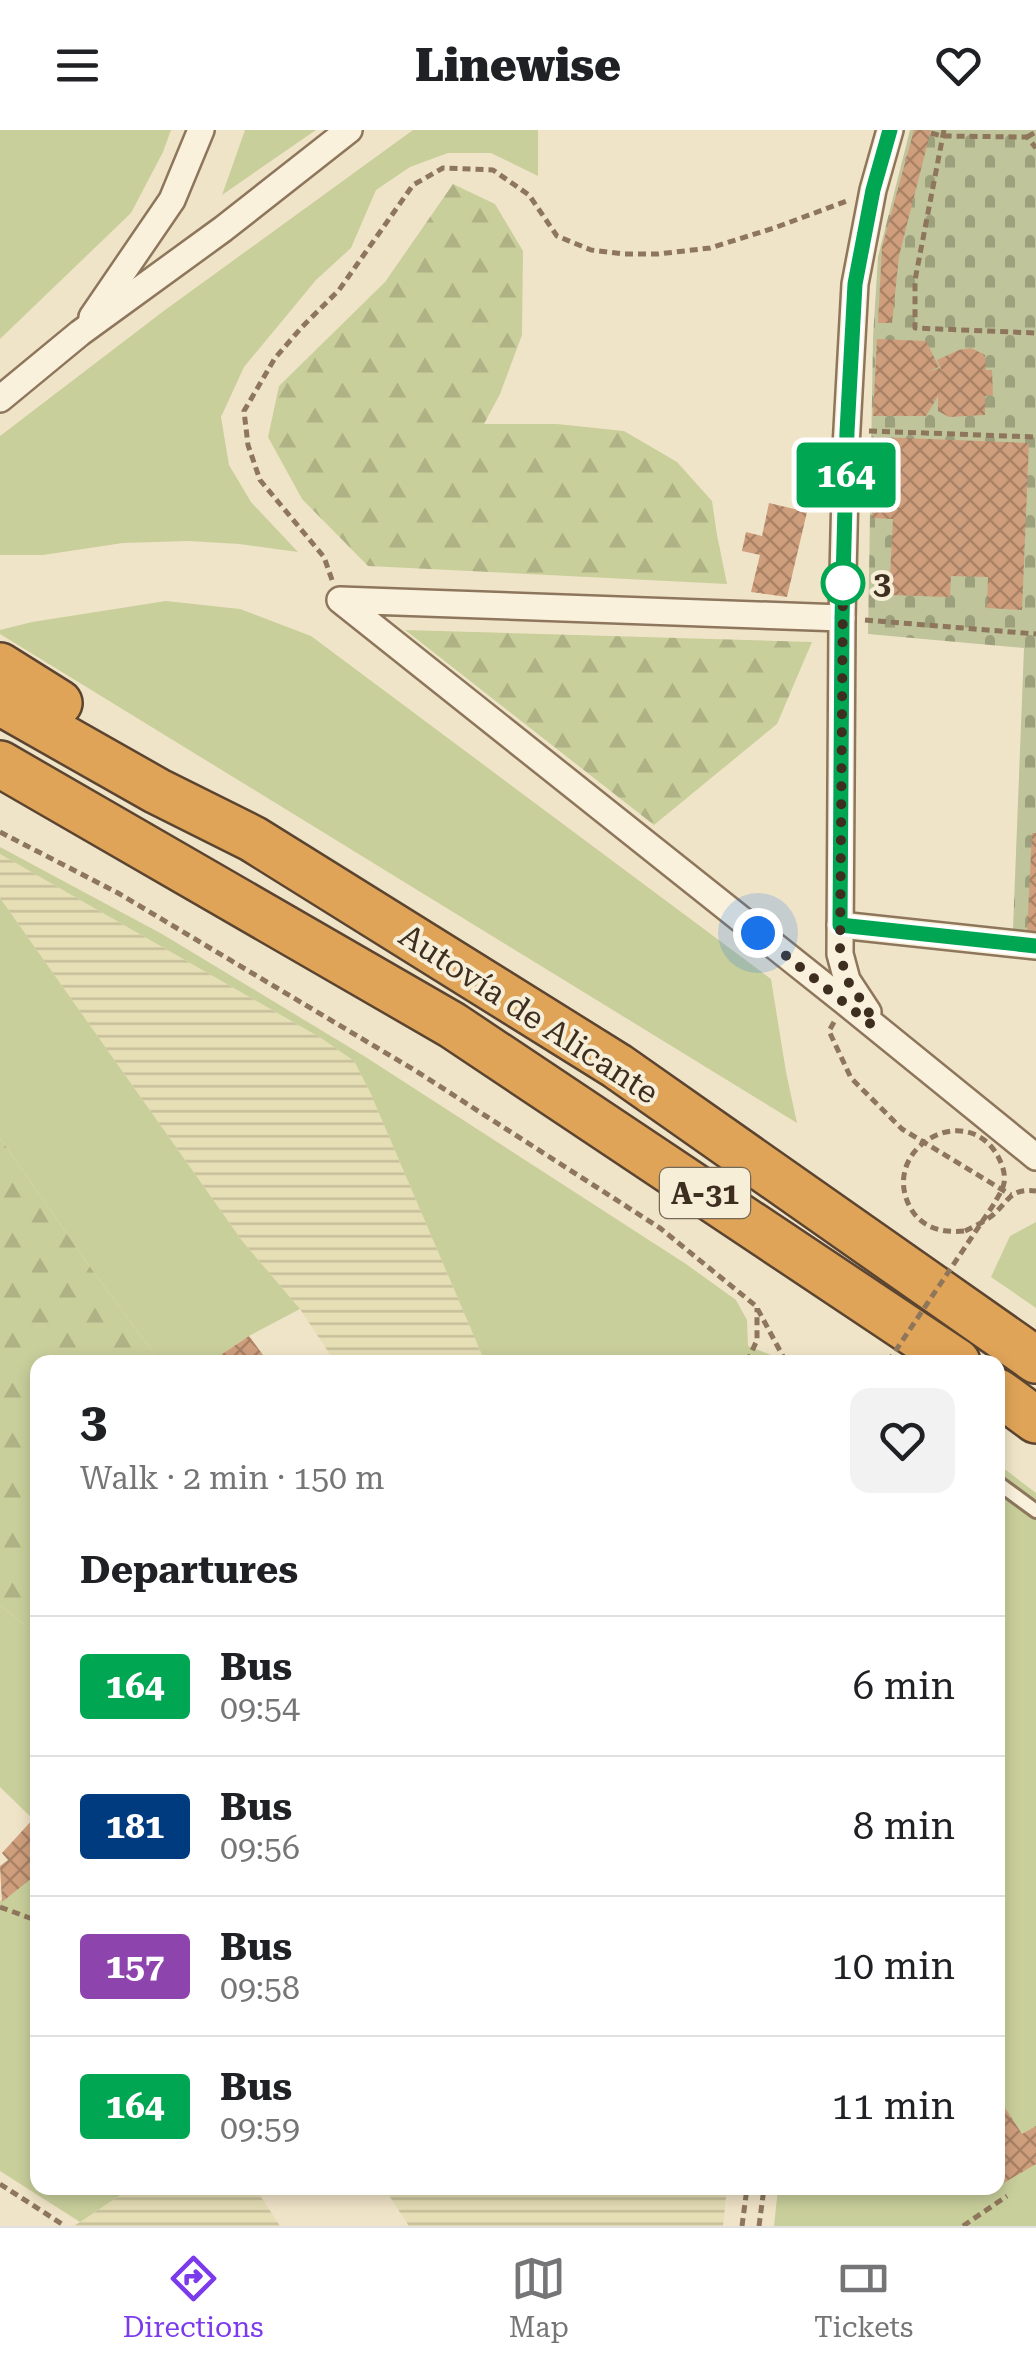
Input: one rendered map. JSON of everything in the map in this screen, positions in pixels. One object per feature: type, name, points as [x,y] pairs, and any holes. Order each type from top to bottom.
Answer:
[{"type":"highway","points":[[0,666],[175,775],[253,839]]},
{"type":"highway","name":"Autovía de Alicante","points":[[0,702],[158,791],[253,839],[616,1066],[1036,1360]]},
{"type":"highway","name":"Autovía de Alicante","points":[[0,764],[452,1024],[947,1355]]},
{"type":"highway","points":[[1005,1397],[1036,1420]]},
{"type":"street","points":[[80,333],[172,200],[200,130]]},
{"type":"street","points":[[0,399],[80,333],[223,229],[349,130]]},
{"type":"street","points":[[873,1026],[868,1010],[847,980],[840,954],[842,618],[855,284],[873,190],[890,130]]},
{"type":"street","points":[[340,600],[842,618]]},
{"type":"street","points":[[340,600],[1036,1158]]},
{"type":"street","points":[[840,925],[1036,946]]},
{"type":"lane","points":[[1005,1488],[1036,1511]]},
{"type":"path","points":[[932,133],[1027,138],[1036,132]]},
{"type":"path","points":[[943,133],[915,280],[915,328],[1036,333]]},
{"type":"path","points":[[1027,138],[1036,148]]},
{"type":"path","points":[[340,600],[324,556],[260,480],[248,446],[244,411],[275,358],[339,290],[413,185],[443,168],[493,170],[529,194],[557,236],[592,250],[624,254],[710,248],[824,211],[873,190]]},
{"type":"path","points":[[847,432],[1036,437]]},
{"type":"path","points":[[842,618],[1036,634]]},
{"type":"path","points":[[0,832],[118,894],[416,1071],[660,1228],[756,1306],[782,1355]]},
{"type":"path","points":[[845,1002],[828,1031],[850,1078],[902,1129],[1012,1195]]},
{"type":"path","points":[[893,1355],[982,1222],[994,1204],[1004,1183],[1003,1166],[980,1137],[950,1130],[917,1146],[903,1173],[906,1197],[913,1213],[928,1226],[950,1233],[965,1231],[982,1222],[992,1217],[1012,1195],[1036,1191]]},
{"type":"path","points":[[750,1355],[757,1340],[756,1306]]},
{"type":"path","points":[[0,1907],[30,1919]]},
{"type":"path","points":[[0,2184],[65,2226]]},
{"type":"path","points":[[742,2226],[745,2195]]},
{"type":"path","points":[[760,2226],[763,2195]]},
{"type":"path","points":[[963,2226],[1006,2196]]},
{"type":"shaded area","points":[[0,854],[321,1038],[354,1061],[482,1355],[330,1355],[300,1309],[243,1242],[0,898]]},
{"type":"shaded area","points":[[120,2195],[260,2195],[280,2226],[74,2226]]},
{"type":"shaded area","points":[[389,2195],[726,2195],[723,2226],[409,2226]]},
{"type":"green space","points":[[0,130],[171,130],[131,213],[0,339]]},
{"type":"green space","points":[[245,130],[316,130],[222,195]]},
{"type":"green space","points":[[413,130],[538,130],[538,176],[491,153],[448,153],[410,167],[376,190],[351,248],[316,280],[244,367],[221,417],[229,465],[251,502],[298,552],[189,541],[123,543],[43,555],[0,555],[0,436],[165,310]]},
{"type":"green space","points":[[910,130],[1036,130],[1036,935],[1014,933],[1013,929],[1024,648],[868,634],[878,257]]},
{"type":"green space","points":[[453,184],[495,204],[523,251],[522,335],[484,424],[557,424],[624,431],[677,462],[712,501],[727,584],[368,566],[302,499],[268,437],[279,386],[385,282]]},
{"type":"green space","points":[[166,601],[240,609],[311,636],[771,979],[797,1123],[0,634],[0,630],[32,622]]},
{"type":"green space","points":[[405,630],[812,642],[777,724],[654,825]]},
{"type":"green space","points":[[0,847],[162,934],[364,1056],[686,1264],[736,1300],[747,1320],[748,1346],[771,1355],[482,1355],[354,1061],[321,1038],[0,854]]},
{"type":"green space","points":[[0,898],[243,1242],[300,1309],[220,1355],[155,1355],[0,1138]]},
{"type":"green space","points":[[0,1138],[155,1355],[30,1355],[30,1629],[0,1605]]},
{"type":"green space","points":[[1036,1222],[1036,1308],[991,1277],[1010,1236]]},
{"type":"green space","points":[[1005,1469],[1036,1493],[1036,2226],[774,2226],[777,2195],[1005,2195]]},
{"type":"green space","points":[[0,1605],[30,1629],[30,1816],[0,1787]]},
{"type":"green space","points":[[30,1877],[30,2190],[0,2171],[0,1901]]},
{"type":"green space","points":[[38,2195],[120,2195],[80,2222]]},
{"type":"building","points":[[914,130],[931,130],[899,256],[892,323],[878,323],[882,247]]},
{"type":"building","points":[[877,339],[926,341],[939,367],[927,372],[940,368],[944,376],[937,360],[971,348],[985,355],[986,370],[992,370],[993,395],[985,396],[985,415],[949,417],[938,411],[938,396],[926,416],[873,416]]},
{"type":"building","points":[[876,437],[1029,443],[1022,610],[987,608],[988,577],[951,576],[950,597],[889,595],[893,519],[872,518]]},
{"type":"building","points":[[769,503],[807,512],[787,597],[751,592],[760,555],[742,551],[746,532],[762,536]]},
{"type":"building","points":[[1032,833],[1036,833],[1036,933],[1027,933]]},
{"type":"building","points":[[249,1336],[263,1355],[220,1355]]},
{"type":"building","points":[[30,1822],[30,1879],[2,1902],[0,1866],[8,1860],[2,1853]]},
{"type":"building","points":[[1005,2108],[1022,2134],[1036,2126],[1036,2164],[1005,2182]]},
{"type":"bus line","name":"164","points":[[890,130],[873,190],[855,284],[842,618],[840,925],[1036,946]]},
{"type":"place","name":"3","points":[[843,583]]},
{"type":"route","points":[[758,933],[873,1026],[868,1010],[847,980],[840,954],[843,583]]}]
